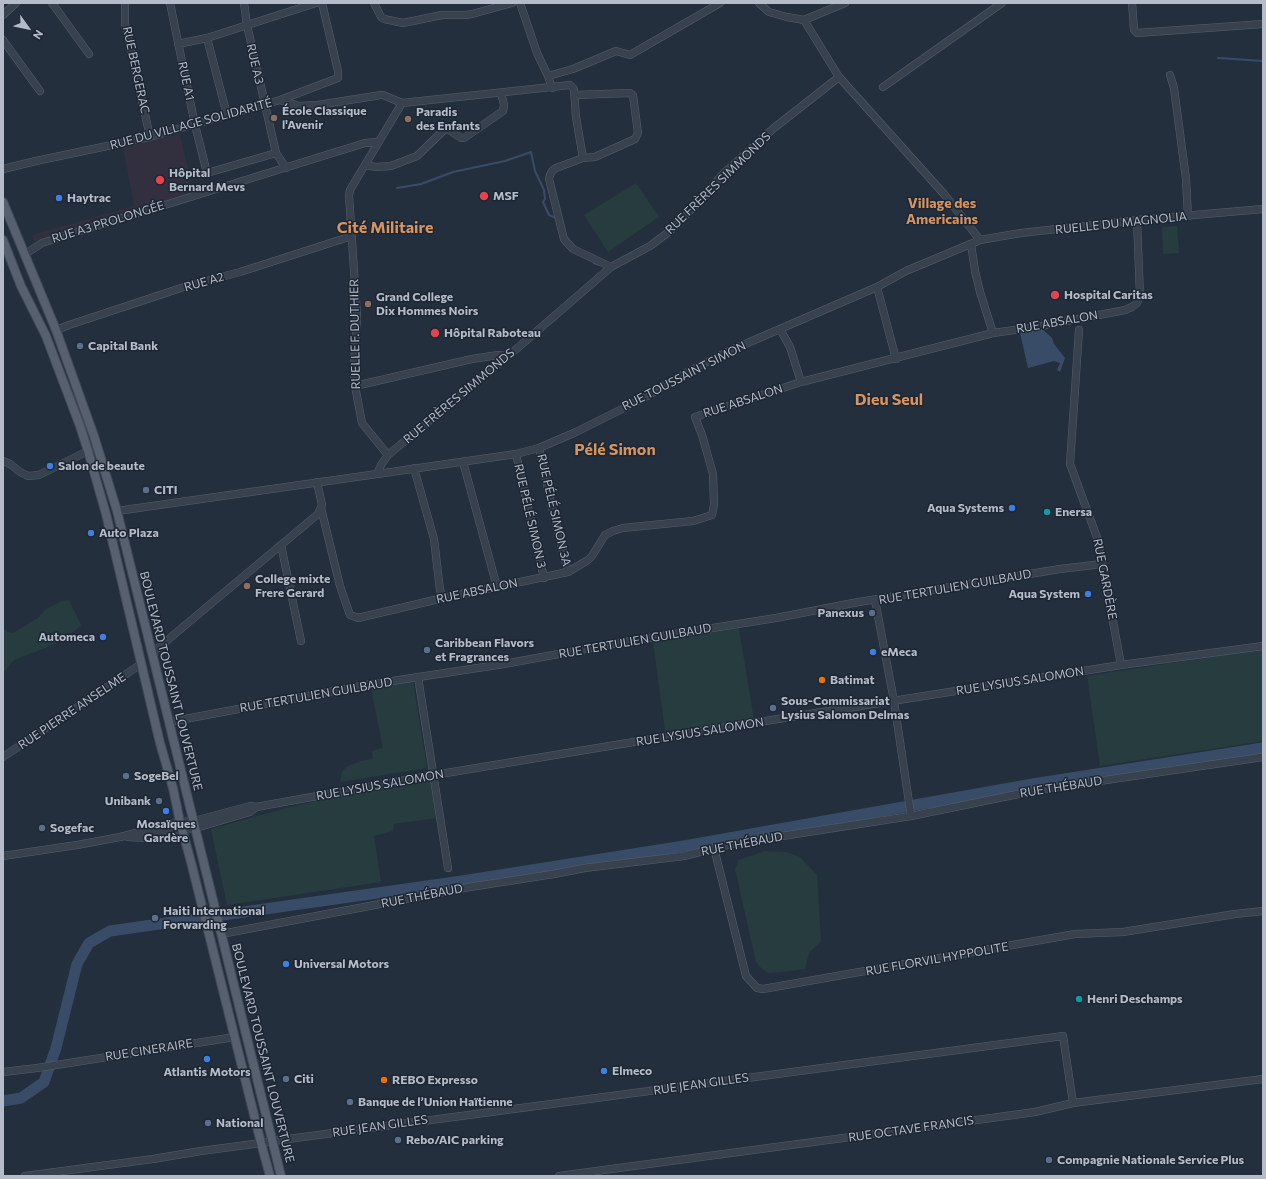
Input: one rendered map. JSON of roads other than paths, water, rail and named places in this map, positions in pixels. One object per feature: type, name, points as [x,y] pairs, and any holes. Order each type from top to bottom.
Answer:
[{"type":"main road","name":"BOULEVARD TOUSSAINT LOUVERTURE","points":[[3,202],[56,330],[94,436],[117,511],[281,1176]]},
{"type":"main road","name":"BOULEVARD TOUSSAINT LOUVERTURE","points":[[3,240],[21,286],[46,336],[80,426],[106,514],[122,579],[128,611],[181,825],[270,1176]]},
{"type":"main road","points":[[106,514],[117,511]]},
{"type":"street","points":[[3,15],[16,3]]},
{"type":"street","points":[[52,3],[89,54]]},
{"type":"street","name":"RUE BERGERAC","points":[[125,3],[125,24],[150,137]]},
{"type":"street","name":"RUE A1","points":[[170,3],[195,125],[207,174],[276,153]]},
{"type":"street","name":"RUE A3","points":[[244,3],[247,25],[276,153],[286,168]]},
{"type":"street","points":[[178,44],[207,38],[316,3]]},
{"type":"street","points":[[280,100],[338,78],[338,71],[322,3]]},
{"type":"street","points":[[374,3],[381,17],[403,23],[442,14],[472,14],[512,3]]},
{"type":"street","points":[[520,3],[537,53],[552,88]]},
{"type":"street","points":[[548,76],[573,69],[616,51],[630,55],[720,3]]},
{"type":"street","points":[[759,3],[769,12],[804,20],[846,3]]},
{"type":"street","points":[[883,86],[1002,3]]},
{"type":"street","points":[[1132,3],[1134,30],[1137,33],[1263,24]]},
{"type":"street","points":[[804,20],[839,77],[944,194],[980,240]]},
{"type":"street","points":[[207,38],[227,115]]},
{"type":"street","points":[[3,40],[40,91]]},
{"type":"street","points":[[1170,75],[1174,88],[1186,179],[1188,216]]},
{"type":"street","name":"RUE FRÈRES SIMMONDS","points":[[377,474],[388,455],[611,267],[650,246],[670,232],[702,199],[721,176],[774,128],[839,77]]},
{"type":"street","points":[[402,103],[570,86],[574,88],[576,116],[583,158]]},
{"type":"street","points":[[366,165],[376,167],[391,166],[418,156],[446,128],[460,138],[464,138],[503,111],[504,105],[501,93]]},
{"type":"street","points":[[575,94],[630,93],[633,95],[638,133],[635,139],[595,157],[583,158],[556,168],[552,171],[549,179],[564,239],[573,249],[611,267]]},
{"type":"street","name":"RUE DU VILLAGE SOLIDARITÉ","points":[[3,169],[150,137],[280,100],[299,106],[318,105],[381,94],[402,103]]},
{"type":"street","name":"RUELLE F. DUTHIER","points":[[388,455],[362,423],[355,386],[354,366],[357,316],[349,195],[350,190],[402,103]]},
{"type":"street","name":"RUE A3 PROLONGÉE","points":[[24,254],[42,242],[365,143],[378,142]]},
{"type":"street","name":"RUELLE DU MAGNOLIA","points":[[980,240],[1021,233],[1137,220],[1263,209]]},
{"type":"street","name":"RUE ABSALON","points":[[321,508],[340,586],[350,615],[358,618],[443,598],[568,572],[588,560],[605,535],[613,531],[622,528],[693,521],[712,515],[714,505],[713,474],[702,434],[695,417],[801,382],[993,333],[1125,310],[1132,307],[1137,303],[1140,296],[1137,220]]},
{"type":"street","name":"RUE A2","points":[[56,330],[187,286],[240,272],[352,236]]},
{"type":"street","name":"RUE TOUSSAINT SIMON","points":[[377,474],[516,454],[539,448],[576,432],[729,351],[877,287],[906,271],[980,240]]},
{"type":"street","points":[[971,244],[980,292],[993,333]]},
{"type":"street","points":[[877,287],[896,358]]},
{"type":"street","points":[[780,329],[790,347],[801,382]]},
{"type":"street","name":"RUE GARDÈRE","points":[[1079,330],[1070,464],[1098,540],[1121,665]]},
{"type":"street","points":[[355,386],[472,359],[498,355],[507,356]]},
{"type":"street","name":"RUE PÉLÉ SIMON 3A","points":[[539,448],[568,572]]},
{"type":"street","points":[[3,461],[28,476],[39,475],[88,452]]},
{"type":"street","name":"RUE PÉLÉ SIMON 3","points":[[516,454],[544,578]]},
{"type":"street","points":[[463,462],[497,587]]},
{"type":"street","points":[[414,468],[434,539],[440,590],[443,598]]},
{"type":"street","points":[[117,511],[377,474]]},
{"type":"street","points":[[152,653],[318,514],[321,508],[321,502],[317,482]]},
{"type":"street","points":[[281,545],[301,640]]},
{"type":"street","name":"RUE TERTULIEN GUILBAUD","points":[[169,722],[366,685],[504,664],[624,642],[776,618],[1060,569],[1102,564]]},
{"type":"street","points":[[875,600],[894,701],[911,814]]},
{"type":"street","name":"RUE LYSIUS SALOMON","points":[[3,856],[77,845],[181,825],[195,825],[250,812],[256,807],[434,775],[1121,665],[1263,646]]},
{"type":"street","name":"RUE PIERRE ANSELME","points":[[3,758],[142,664]]},
{"type":"street","points":[[418,677],[448,868]]},
{"type":"street","name":"RUE THÉBAUD","points":[[221,932],[470,887],[585,868],[684,856],[731,844],[911,814],[1038,790],[1263,757]]},
{"type":"street","name":"RUE FLORVIL HYPPOLITE","points":[[714,848],[746,976],[757,988],[763,989],[1075,934],[1123,932],[1263,911]]},
{"type":"street","name":"RUE JEAN GILLES","points":[[272,1141],[1063,1036],[1074,1103]]},
{"type":"street","name":"RUE CINERAIRE","points":[[3,1072],[235,1037]]},
{"type":"street","name":"RUE OCTAVE FRANCIS","points":[[559,1176],[1035,1112],[1074,1103],[1263,1079]]},
{"type":"street","points":[[25,1176],[261,1144],[272,1141]]},
{"type":"water","points":[[1039,326],[1052,338],[1054,344],[1065,358],[1060,372],[1057,370],[1060,363],[1054,361],[1028,368],[1020,333]]},
{"type":"waterway","points":[[1218,58],[1263,61]]},
{"type":"waterway","points":[[397,188],[421,184],[453,172],[505,161],[531,152],[535,171],[544,190],[545,199],[543,202],[549,215],[557,219]]},
{"type":"waterway","points":[[594,263],[599,265]]},
{"type":"waterway","points":[[3,1101],[21,1098],[44,1082],[56,1048],[77,964],[89,943],[110,931],[462,881],[684,846],[1033,784],[1263,748]]},
{"type":"place","name":"École Classique l'Avenir","points":[[274,118]]},
{"type":"place","name":"Paradis des Enfants","points":[[408,119]]},
{"type":"place","name":"Hôpital Bernard Mevs","points":[[160,180]]},
{"type":"place","name":"MSF","points":[[484,196]]},
{"type":"place","name":"Haytrac","points":[[59,198]]},
{"type":"place","name":"Hospital Caritas","points":[[1055,295]]},
{"type":"place","name":"Grand College Dix Hommes Noirs","points":[[368,304]]},
{"type":"place","name":"Hôpital Raboteau","points":[[435,333]]},
{"type":"place","name":"Capital Bank","points":[[80,346]]},
{"type":"place","name":"Salon de beaute","points":[[50,466]]},
{"type":"place","name":"CITI","points":[[146,490]]},
{"type":"place","name":"Aqua Systems","points":[[1012,508]]},
{"type":"place","name":"Enersa","points":[[1047,512]]},
{"type":"place","name":"Auto Plaza","points":[[91,533]]},
{"type":"place","name":"College mixte Frere Gerard","points":[[247,586]]},
{"type":"place","name":"Aqua System","points":[[1088,594]]},
{"type":"place","name":"Panexus","points":[[872,613]]},
{"type":"place","name":"Automeca","points":[[103,637]]},
{"type":"place","name":"Caribbean Flavors et Fragrances","points":[[427,650]]},
{"type":"place","name":"eMeca","points":[[873,652]]},
{"type":"place","name":"Batimat","points":[[822,680]]},
{"type":"place","name":"Sous-Commissariat Lysius Salomon Delmas","points":[[773,708]]},
{"type":"place","name":"SogeBel","points":[[126,776]]},
{"type":"place","name":"Unibank","points":[[159,801]]},
{"type":"place","name":"Mosaïques Gardère","points":[[166,811]]},
{"type":"place","name":"Sogefac","points":[[42,828]]},
{"type":"place","name":"Haiti International Forwarding","points":[[155,918]]},
{"type":"place","name":"Universal Motors","points":[[286,964]]},
{"type":"place","name":"Henri Deschamps","points":[[1079,999]]},
{"type":"place","name":"Atlantis Motors","points":[[207,1059]]},
{"type":"place","name":"Elmeco","points":[[604,1071]]},
{"type":"place","name":"Citi","points":[[286,1079]]},
{"type":"place","name":"REBO Expresso","points":[[384,1080]]},
{"type":"place","name":"Banque de l’Union Haïtienne","points":[[350,1102]]},
{"type":"place","name":"National","points":[[208,1123]]},
{"type":"place","name":"Rebo/AIC parking","points":[[398,1140]]},
{"type":"place","name":"Compagnie Nationale Service Plus","points":[[1049,1160]]},
{"type":"district","name":"Village des Americains","points":[[942,212]]},
{"type":"district","name":"Cité Militaire","points":[[385,228]]},
{"type":"district","name":"Dieu Seul","points":[[889,400]]},
{"type":"district","name":"Pélé Simon","points":[[615,450]]}]
